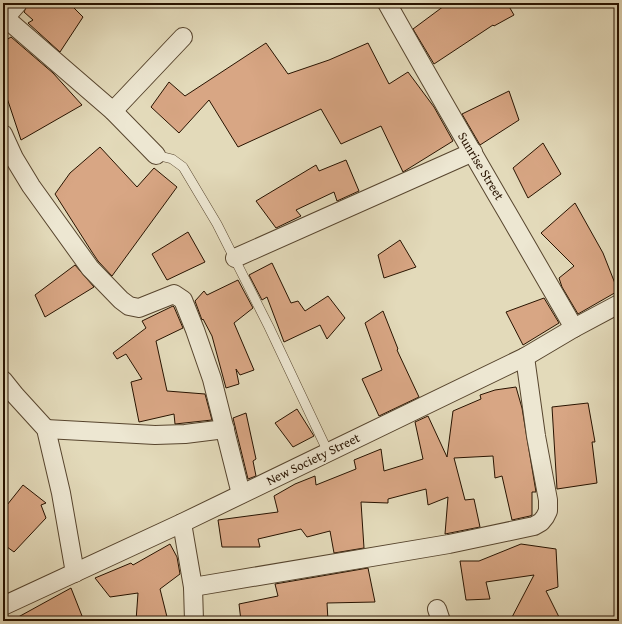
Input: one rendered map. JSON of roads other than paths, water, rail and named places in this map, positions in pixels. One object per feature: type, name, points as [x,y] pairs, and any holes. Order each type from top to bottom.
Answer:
[{"type":"street","points":[[18,3],[4,17],[113,111],[156,154]]},
{"type":"street","name":"Sunrise Street","points":[[387,3],[574,328]]},
{"type":"street","points":[[113,111],[183,37]]},
{"type":"street","points":[[3,134],[14,158],[56,222],[90,268],[112,292],[133,308],[139,308],[174,294],[183,300],[196,330],[212,379],[242,494]]},
{"type":"street","points":[[235,258],[473,152]]},
{"type":"street","name":"New Society Street","points":[[3,606],[182,523],[525,357],[619,304]]},
{"type":"street","points":[[193,587],[449,544],[534,526],[541,522],[548,511],[548,500],[536,436],[525,357]]},
{"type":"street","points":[[3,380],[46,429],[61,493],[75,573]]},
{"type":"street","points":[[46,429],[155,435],[185,434],[225,429]]},
{"type":"street","points":[[182,523],[193,587],[194,621]]},
{"type":"lane","points":[[156,154],[172,159],[182,167],[217,224],[269,327],[328,452]]}]
